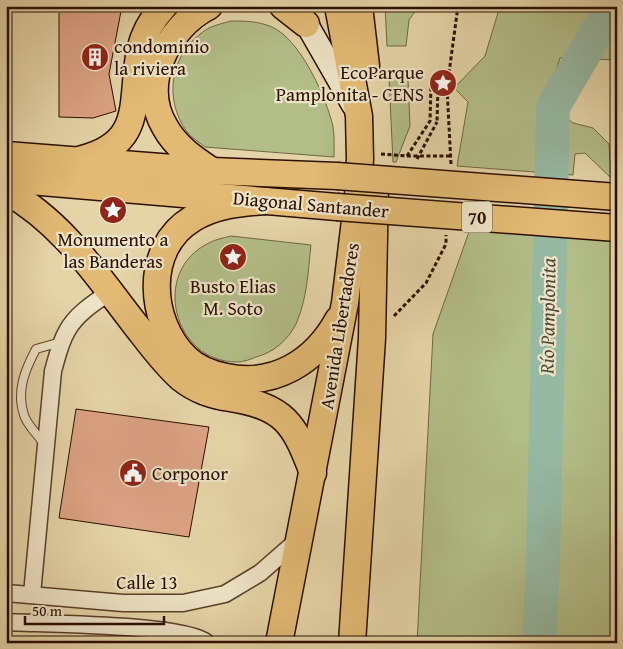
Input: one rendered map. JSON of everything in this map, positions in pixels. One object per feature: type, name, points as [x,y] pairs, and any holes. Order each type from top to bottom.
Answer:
[{"type":"main road","points":[[72,162],[108,150],[114,146],[125,132],[133,111],[142,42],[147,29],[164,6]]},
{"type":"main road","points":[[209,6],[188,19],[169,42],[158,68],[155,93],[159,115],[172,139],[212,171]]},
{"type":"main road","points":[[283,6],[301,15]]},
{"type":"main road","name":"Avenida Libertadores","points":[[279,643],[345,303],[360,174],[360,116],[338,6]]},
{"type":"main road","name":"Avenida Libertadores","points":[[352,643],[372,338],[375,153],[359,6]]},
{"type":"main road","name":"Diagonal Santander","points":[[6,155],[72,162],[212,171],[337,176],[617,197]]},
{"type":"main road","name":"Diagonal Santander","points":[[6,179],[617,228]]},
{"type":"main road","points":[[6,190],[30,206],[59,230],[75,247],[164,360],[189,384],[210,394],[261,405],[284,418],[299,439],[313,473]]},
{"type":"main road","points":[[265,201],[236,204],[206,212],[177,231],[167,246],[159,262],[156,296],[169,337],[179,350],[192,363],[206,371],[221,376],[250,380],[276,375],[299,364],[320,347],[337,321],[345,303]]},
{"type":"street","points":[[301,15],[360,116]]},
{"type":"street","points":[[32,594],[53,371],[61,342],[68,329],[79,316],[110,292]]},
{"type":"street","name":"Calle 13","points":[[6,593],[123,603],[184,603],[225,594],[260,573],[300,539]]},
{"type":"street","points":[[8,623],[176,632],[203,642]]},
{"type":"lane","points":[[46,446],[24,416],[20,391],[27,366],[36,349],[61,342]]},
{"type":"path","points":[[407,156],[430,121],[431,85],[433,83],[438,86],[437,122],[415,162],[410,182]]},
{"type":"path","points":[[375,153],[407,156],[451,156]]},
{"type":"green space","points":[[385,6],[419,6],[409,20],[406,46],[387,46]]},
{"type":"green space","points":[[500,6],[617,6],[617,60],[560,58],[546,102],[573,123],[593,128],[609,144],[611,178],[585,153],[575,154],[573,175],[457,166],[468,102],[454,88],[485,56]]},
{"type":"green space","points":[[231,21],[257,22],[267,25],[282,33],[291,42],[309,67],[322,94],[333,128],[334,157],[205,147],[187,132],[179,118],[173,90],[174,75],[179,61],[196,37],[209,28]]},
{"type":"green space","points":[[389,78],[408,79],[410,126],[396,162],[393,162]]},
{"type":"green space","points":[[470,229],[617,234],[617,643],[417,643],[433,334]]},
{"type":"green space","points":[[231,236],[311,245],[305,295],[300,315],[293,330],[274,349],[240,362],[216,358],[198,348],[185,332],[177,313],[175,293],[180,274],[191,256],[209,243]]},
{"type":"building","name":"condominio la riviera","points":[[59,6],[122,6],[109,74],[116,111],[93,118],[59,117]]},
{"type":"building","name":"Corponor","points":[[76,409],[209,427],[189,537],[59,518]]},
{"type":"waterway","name":"Río Pamplonita","points":[[539,643],[543,563],[553,107],[612,6]]},
{"type":"place","name":"condominio la riviera","points":[[95,57]]},
{"type":"place","name":"EcoParque Pamplonita - CENS","points":[[443,83]]},
{"type":"place","name":"Monumento a las Banderas","points":[[113,210]]},
{"type":"place","name":"Busto Elias M. Soto","points":[[233,257]]},
{"type":"place","name":"Corponor","points":[[133,473]]}]
